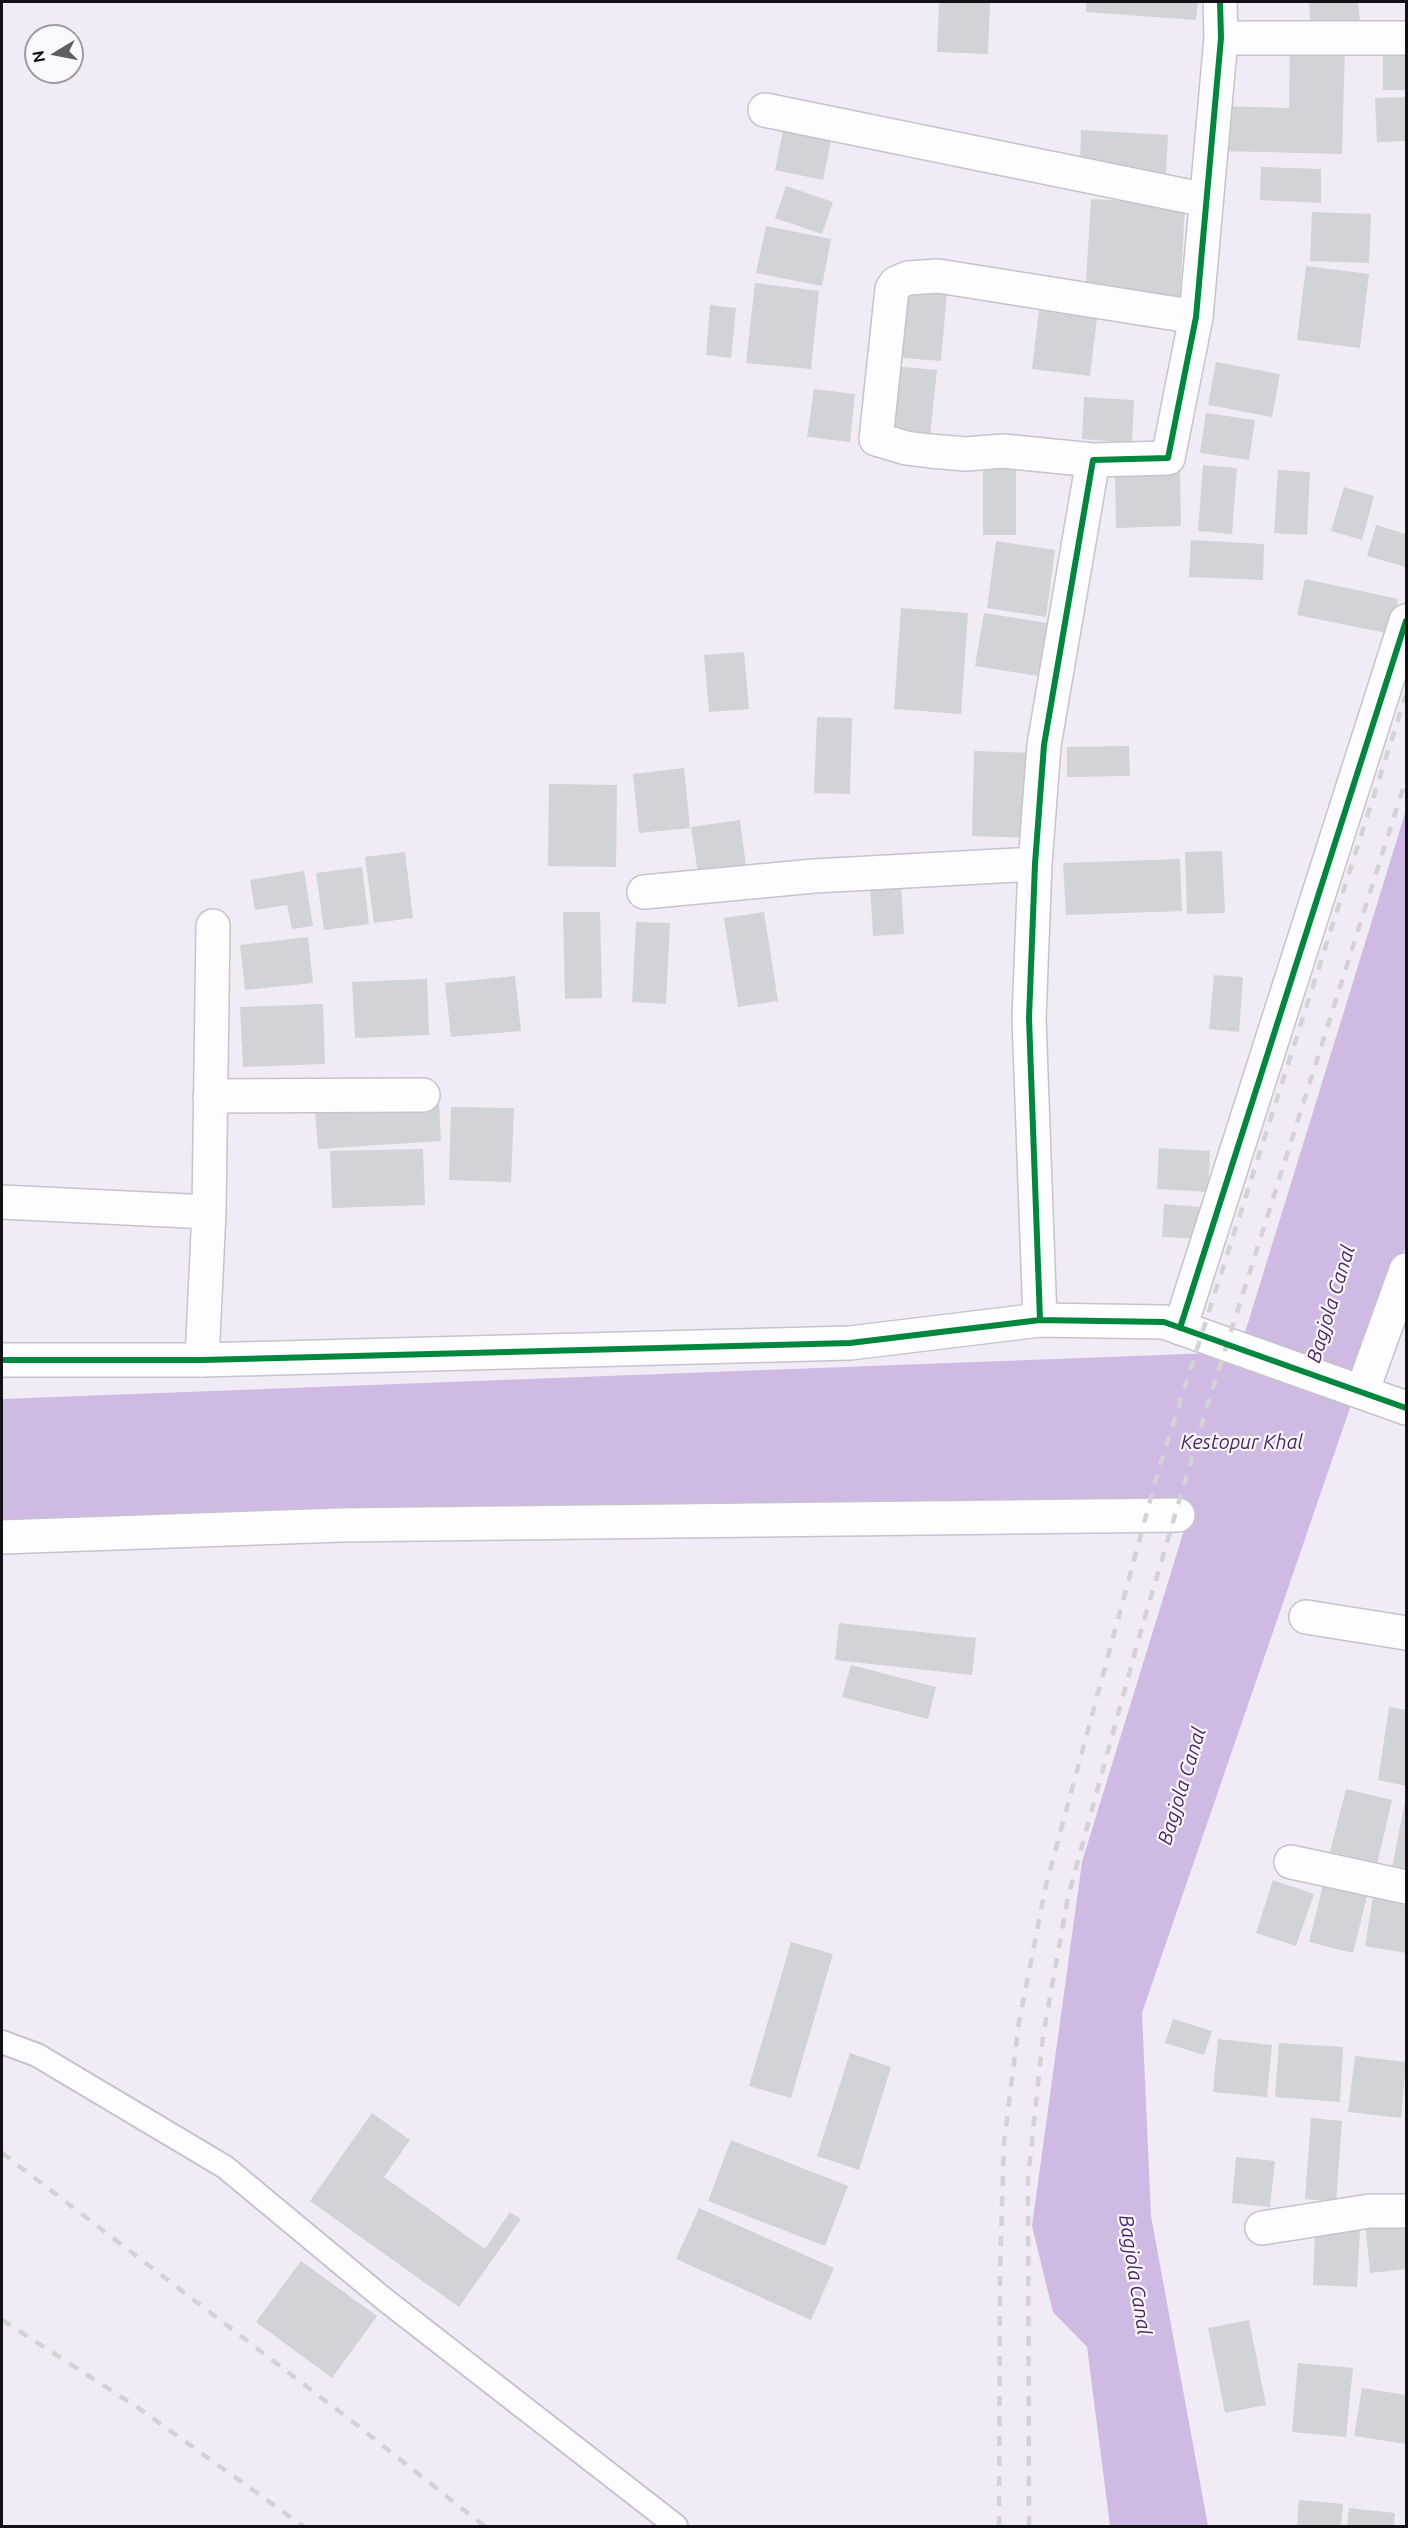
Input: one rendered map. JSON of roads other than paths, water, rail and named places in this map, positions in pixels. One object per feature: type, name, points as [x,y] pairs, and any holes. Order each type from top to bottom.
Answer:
[{"type":"street","points":[[1196,317],[938,276],[908,278],[896,283],[892,289],[876,439],[906,448],[966,454],[1003,451],[1093,460],[1168,458],[1196,317],[1221,38],[1221,2]]},
{"type":"street","points":[[1221,38],[1407,38]]},
{"type":"street","points":[[765,110],[1206,200]]},
{"type":"street","points":[[1040,1320],[1029,1018],[1035,864],[1044,745],[1093,460]]},
{"type":"street","points":[[1187,1330],[1407,621]]},
{"type":"street","points":[[644,892],[814,876],[1035,864]]},
{"type":"street","points":[[202,1360],[209,1212],[213,926]]},
{"type":"street","points":[[210,1096],[423,1095]]},
{"type":"street","points":[[2,1202],[209,1212]]},
{"type":"street","points":[[1362,1392],[1407,1270]]},
{"type":"street","points":[[2,1360],[202,1360],[850,1342],[1040,1320],[1164,1322],[1407,1408]]},
{"type":"street","points":[[2,1537],[340,1525],[1178,1515]]},
{"type":"street","points":[[1306,1617],[1407,1633]]},
{"type":"street","points":[[1291,1862],[1407,1887]]},
{"type":"street","points":[[1262,2229],[1370,2211],[1407,2211]]},
{"type":"lane","points":[[2,2042],[37,2055],[225,2168],[384,2299],[676,2526]]},
{"type":"water","name":"Kestopur Khal","points":[[1406,810],[1406,1245],[1142,2013],[1151,2216],[1208,2526],[1110,2526],[1087,2347],[1053,2312],[1032,2226],[1082,1862],[1189,1514],[2,1521],[2,1399],[1239,1352]]},
{"type":"railway","points":[[999,2526],[1000,2271],[1004,2143],[1019,2022],[1046,1885],[1159,1468],[1406,695]]},
{"type":"railway","points":[[1029,2526],[1028,2179],[1043,2036],[1068,1897],[1140,1634],[1206,1410],[1406,779]]},
{"type":"railway","points":[[2,2153],[353,2422],[484,2526]]},
{"type":"railway","points":[[2,2320],[137,2407],[303,2526]]},
{"type":"water label","name":"Bagjola Canal","points":[[1331,1304]]},
{"type":"water label","name":"Bagjola Canal","points":[[1182,1786]]},
{"type":"water label","name":"Bagjola Canal","points":[[1135,2275]]}]
